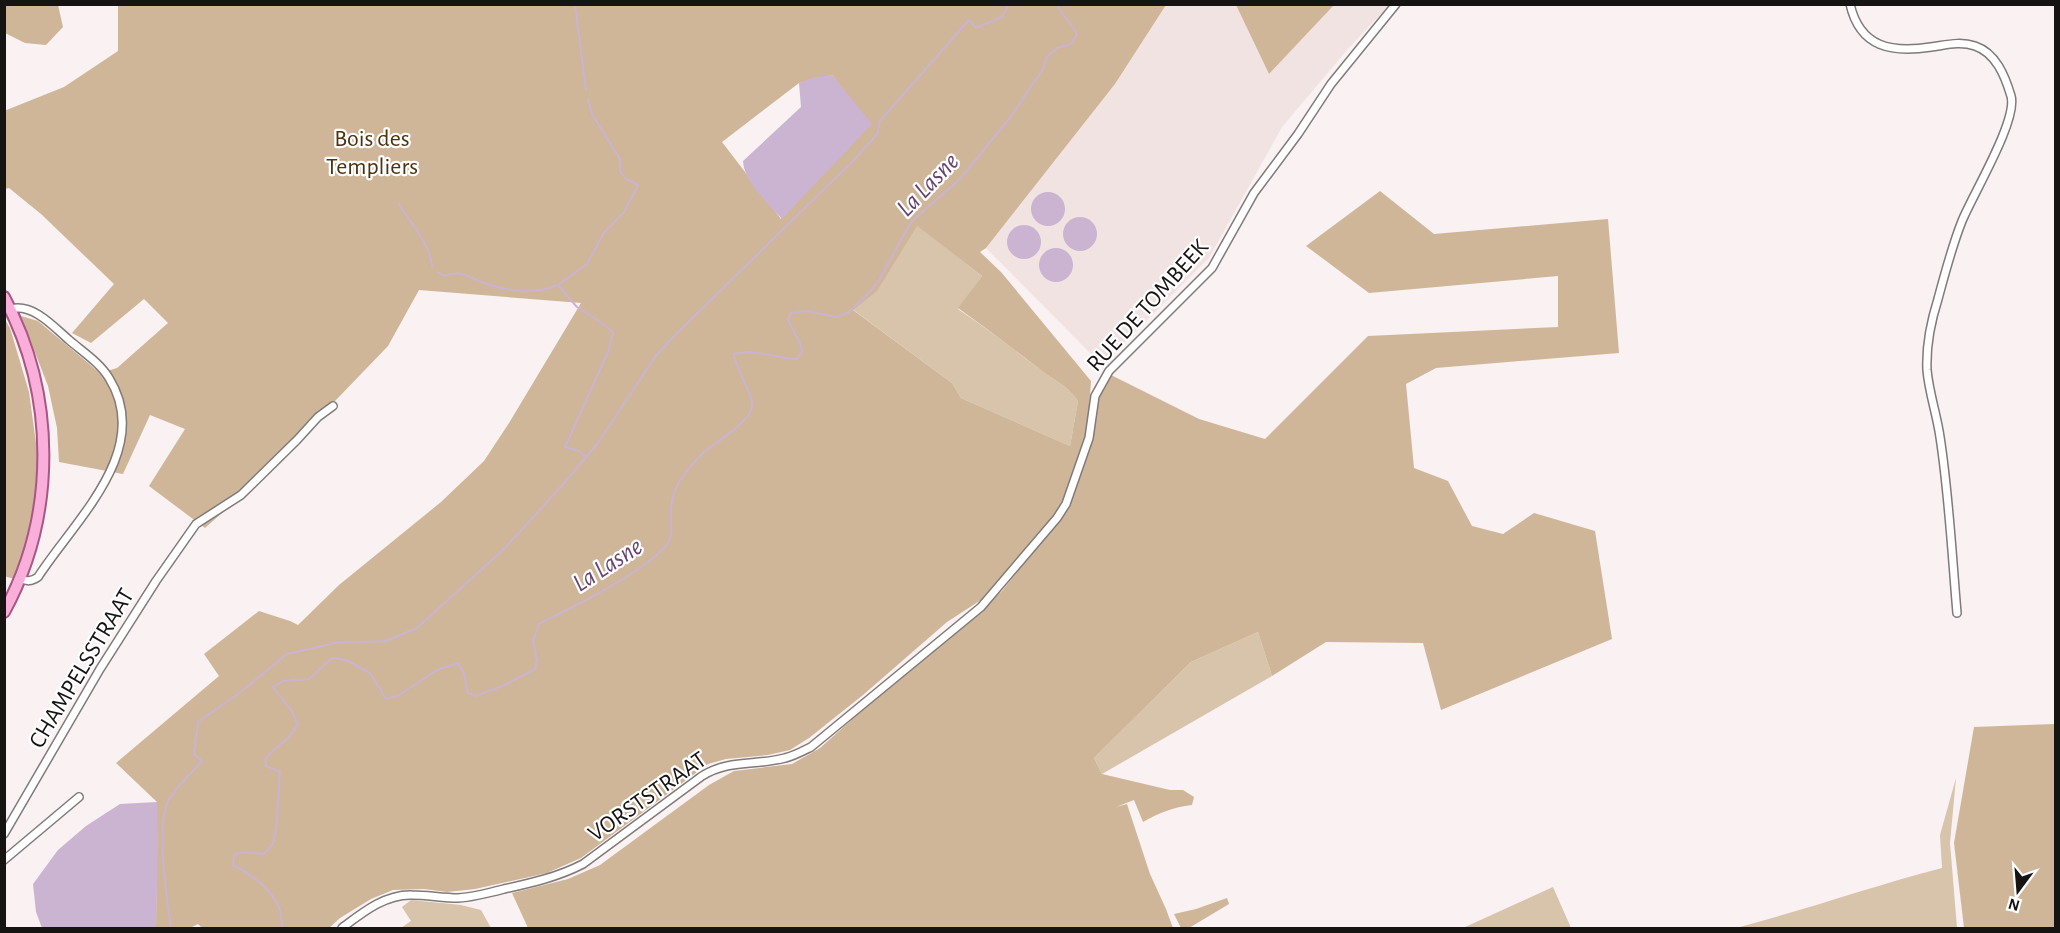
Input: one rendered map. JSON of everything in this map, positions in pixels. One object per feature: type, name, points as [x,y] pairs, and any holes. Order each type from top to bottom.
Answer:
[{"type":"main road","points":[[4,297],[11,309],[33,372],[43,426],[45,453],[43,484],[34,534],[20,579],[4,612]]},
{"type":"street","name":"RUE DE TOMBEEK","points":[[1047,530],[1066,504],[1089,438],[1095,396],[1109,371],[1212,268],[1254,193],[1298,134],[1331,84],[1396,4]]},
{"type":"street","points":[[1850,4],[1858,27],[1878,44],[1890,49],[1906,50],[1958,43],[1976,46],[2001,69],[2012,99],[2009,121],[1962,221],[1937,300],[1928,353],[1930,390],[1940,436],[1957,613]]},
{"type":"street","points":[[11,309],[31,311],[45,319],[97,365],[109,378],[120,408],[121,444],[115,465],[104,485],[38,576],[29,581],[20,579]]},
{"type":"street","name":"CHAMPELSSTRAAT","points":[[4,834],[100,669],[156,581],[195,526],[203,518],[242,495],[318,417],[333,406]]},
{"type":"street","name":"VORSTSTRAAT","points":[[342,928],[367,910],[395,897],[410,894],[457,898],[475,896],[549,879],[568,872],[583,864],[716,768],[731,764],[785,758],[811,747],[981,607],[1047,530]]},
{"type":"street","points":[[4,860],[79,797]]},
{"type":"shaded area","points":[[1166,5],[1236,5],[1269,74],[1334,5],[1389,5],[1348,49],[1282,127],[1209,258],[1102,365],[986,248],[1115,84]]},
{"type":"shaded area","points":[[832,75],[872,124],[782,219],[752,184],[744,169],[743,161],[801,107],[799,83],[815,77]]},
{"type":"shaded area","points":[[1048,192],[1060,197],[1065,209],[1060,221],[1048,226],[1036,221],[1031,209],[1036,197]]},
{"type":"shaded area","points":[[1080,217],[1092,222],[1097,234],[1092,246],[1080,251],[1068,246],[1063,234],[1068,222]]},
{"type":"shaded area","points":[[911,221],[982,276],[958,309],[1064,386],[1078,401],[1070,446],[961,398],[952,383],[852,309]]},
{"type":"shaded area","points":[[1024,225],[1036,230],[1041,242],[1036,254],[1024,259],[1012,254],[1007,242],[1012,230]]},
{"type":"shaded area","points":[[1056,248],[1068,253],[1073,265],[1068,277],[1056,282],[1044,277],[1039,265],[1044,253]]},
{"type":"shaded area","points":[[1258,632],[1272,676],[1102,774],[1094,758],[1191,662]]},
{"type":"shaded area","points":[[1956,778],[1950,843],[1957,928],[1736,928],[1942,868],[1940,835]]},
{"type":"shaded area","points":[[157,802],[156,928],[42,928],[36,912],[33,884],[58,850],[86,826],[120,804]]},
{"type":"shaded area","points":[[1553,887],[1571,928],[1463,928]]},
{"type":"shaded area","points":[[411,900],[461,905],[481,910],[491,928],[401,928],[411,921],[402,907]]},
{"type":"green space","points":[[5,4],[58,5],[63,27],[46,45],[25,43],[5,33]]},
{"type":"green space","name":"Bois des Templiers","points":[[118,5],[1166,5],[1115,84],[986,248],[980,252],[1001,272],[1091,381],[1088,422],[1092,409],[1111,375],[1199,419],[1265,439],[1368,336],[1558,327],[1558,276],[1369,293],[1306,246],[1380,191],[1434,234],[1608,219],[1619,353],[1436,368],[1406,384],[1414,468],[1448,481],[1472,526],[1503,534],[1534,513],[1595,531],[1612,639],[1441,710],[1423,643],[1326,642],[1272,676],[1258,632],[1191,662],[1094,758],[1102,774],[1170,790],[1183,790],[1194,797],[1192,805],[1166,811],[1143,822],[1134,800],[1116,807],[1127,804],[1150,874],[1173,928],[528,928],[512,893],[568,879],[600,865],[709,785],[734,771],[792,764],[820,748],[912,666],[1002,591],[1060,518],[1074,470],[1064,500],[1050,520],[981,600],[947,622],[863,695],[809,738],[790,750],[768,755],[726,759],[708,764],[581,858],[547,873],[475,889],[447,892],[424,889],[393,890],[371,899],[340,918],[329,928],[202,928],[198,924],[190,928],[156,928],[157,802],[116,763],[219,676],[204,654],[259,611],[298,625],[339,585],[441,502],[484,461],[581,303],[419,290],[388,346],[258,481],[205,528],[149,486],[185,429],[150,415],[123,474],[59,462],[57,428],[48,386],[21,316],[38,321],[100,373],[117,368],[168,323],[144,299],[91,343],[72,333],[114,284],[41,214],[9,188],[5,189],[4,111],[64,87],[118,51]],"holes":[[[832,75],[842,89],[781,219],[722,142],[799,83]],[[917,226],[982,276],[958,308],[1064,386],[1078,401],[1070,446],[961,398],[952,383],[853,310],[877,291]]]},
{"type":"green space","points":[[1236,5],[1334,5],[1269,74]]},
{"type":"green space","points":[[4,318],[10,328],[29,392],[38,458],[33,520],[14,579],[4,576]]},
{"type":"green space","points":[[2055,724],[2055,928],[1964,928],[1954,843],[1974,727]]},
{"type":"green space","points":[[1227,898],[1229,904],[1189,928],[1181,928],[1174,914],[1196,909]]},
{"type":"waterway","points":[[575,4],[586,90]]},
{"type":"waterway","points":[[171,928],[163,865],[162,832],[167,804],[202,761],[194,754],[198,722],[242,691],[287,654],[335,643],[386,641],[417,628],[505,548],[566,481],[598,443],[655,357],[854,160],[878,133],[879,122],[969,20],[976,28],[1002,17],[1009,4]]},
{"type":"waterway","name":"La Lasne","points":[[282,928],[281,912],[272,895],[253,878],[233,865],[234,855],[243,852],[264,854],[273,844],[277,823],[280,772],[266,766],[265,759],[291,735],[298,724],[291,710],[273,687],[283,681],[309,679],[332,658],[346,660],[370,673],[386,699],[399,695],[437,670],[458,663],[464,674],[468,693],[476,696],[507,684],[535,669],[537,659],[533,641],[539,624],[612,586],[664,548],[671,537],[672,500],[682,478],[704,452],[748,416],[752,405],[751,398],[734,354],[750,352],[797,359],[802,352],[788,320],[791,313],[806,311],[837,317],[849,312],[869,293],[879,280],[911,222],[960,179],[1012,115],[1043,69],[1047,57],[1057,48],[1071,44],[1077,35],[1057,4]]},
{"type":"waterway","points":[[586,457],[579,451],[565,447],[609,350],[613,332],[577,307],[558,285],[587,264],[603,234],[624,212],[638,185],[626,179],[620,171],[620,159],[592,114],[588,99]]},
{"type":"waterway","points":[[399,204],[424,242],[432,267]]},
{"type":"waterway","points":[[438,272],[444,276],[454,273],[462,274],[508,290],[528,291],[558,285]]}]
